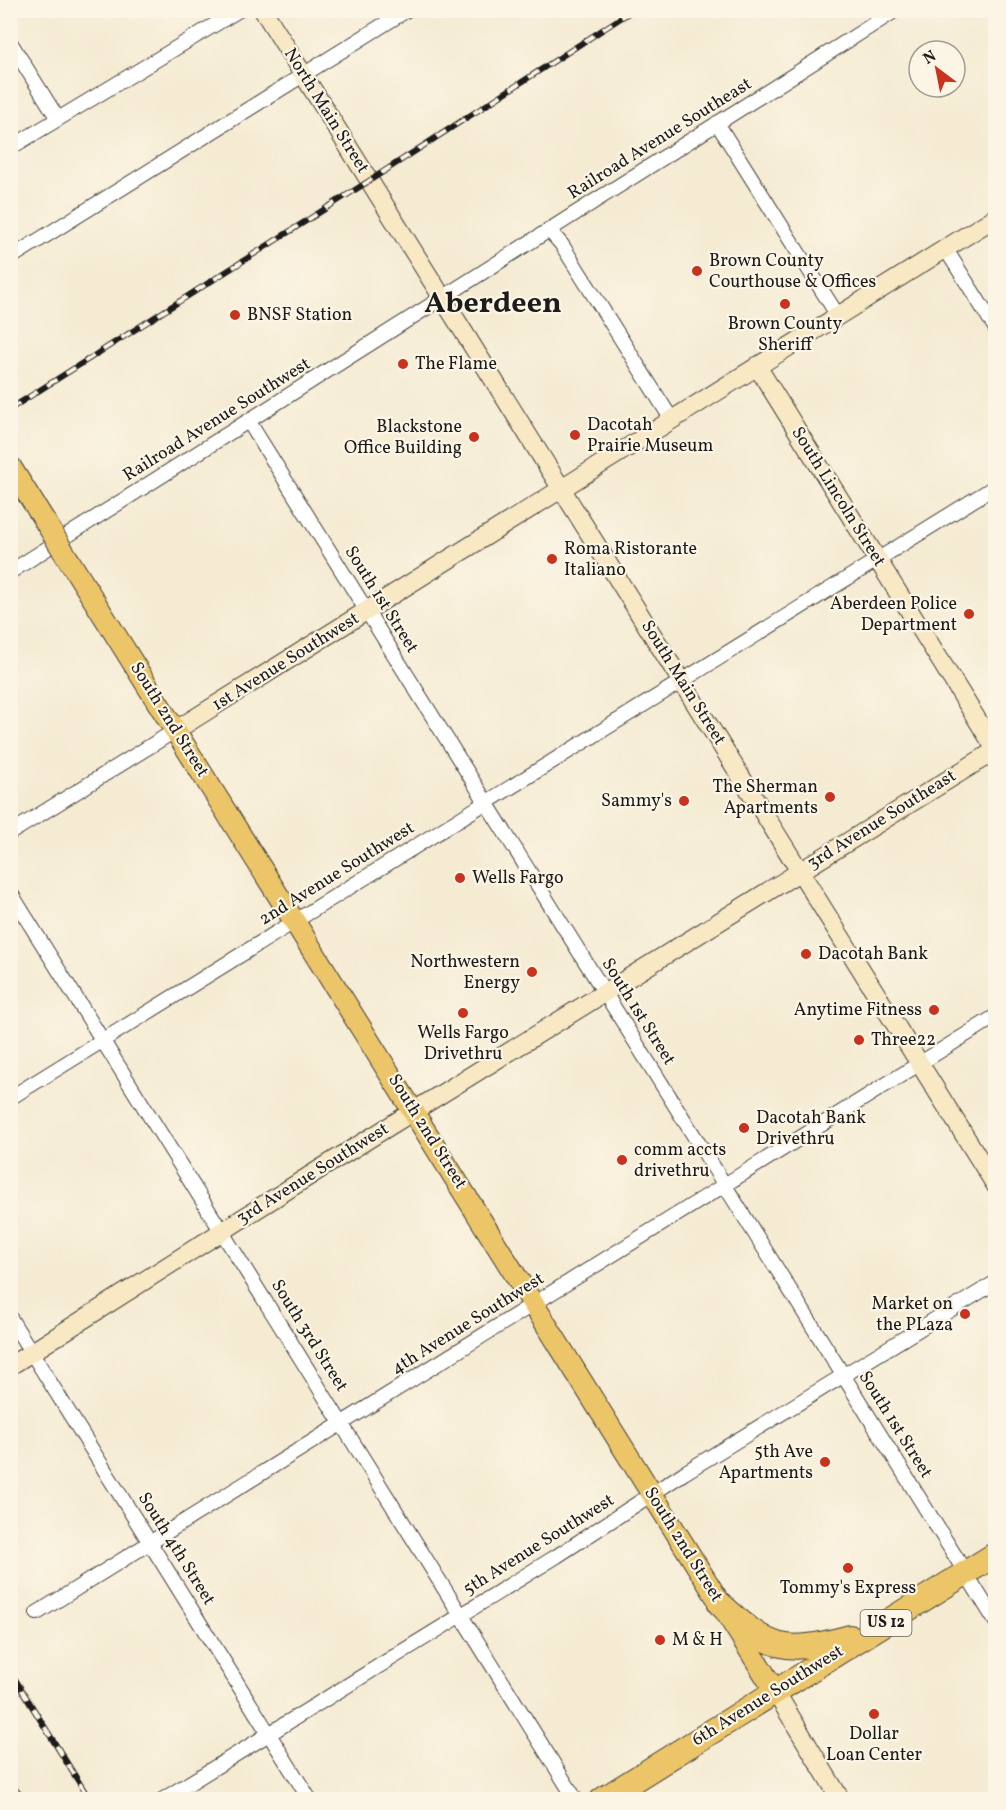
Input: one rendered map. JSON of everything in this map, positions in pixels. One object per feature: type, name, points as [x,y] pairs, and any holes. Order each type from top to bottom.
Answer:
[{"type":"highway","name":"6th Avenue Southwest","points":[[602,1800],[996,1554]]},
{"type":"highway","points":[[720,1604],[759,1637],[781,1647],[793,1648],[823,1644],[872,1632]]},
{"type":"main road","name":"South 2nd Street","points":[[10,466],[776,1691]]},
{"type":"street","points":[[10,148],[239,10]]},
{"type":"street","name":"North Main Street","points":[[263,10],[369,181]]},
{"type":"street","points":[[10,258],[407,10]]},
{"type":"street","name":"Railroad Avenue Southeast","points":[[443,298],[896,10]]},
{"type":"street","points":[[10,42],[58,119]]},
{"type":"street","points":[[717,123],[838,316]]},
{"type":"street","name":"South Main Street","points":[[369,181],[996,1186]]},
{"type":"street","name":"1st Avenue Southwest","points":[[10,833],[996,217]]},
{"type":"street","points":[[549,230],[562,245],[672,420]]},
{"type":"street","points":[[945,248],[996,329]]},
{"type":"street","name":"Railroad Avenue Southwest","points":[[10,572],[443,298]]},
{"type":"street","name":"South Lincoln Street","points":[[757,366],[996,750]]},
{"type":"street","name":"South 1st Street","points":[[249,422],[996,1622]]},
{"type":"street","name":"2nd Avenue Southwest","points":[[10,1098],[996,486]]},
{"type":"street","name":"3rd Avenue Southeast","points":[[800,871],[996,750]]},
{"type":"street","name":"3rd Avenue Southwest","points":[[10,1365],[800,871]]},
{"type":"street","name":"South 3rd Street","points":[[10,892],[576,1800]]},
{"type":"street","name":"4th Avenue Southwest","points":[[37,1613],[996,1016]]},
{"type":"street","name":"5th Avenue Southwest","points":[[162,1800],[557,1556],[675,1479],[996,1282]]},
{"type":"street","name":"South 4th Street","points":[[10,1318],[310,1800]]},
{"type":"street","name":"South 2nd Street","points":[[776,1691],[841,1800]]},
{"type":"street","points":[[10,1794],[15,1800]]},
{"type":"railway","points":[[10,409],[633,10]]},
{"type":"railway","points":[[10,1671],[90,1800]]},
{"type":"place","name":"Brown County Courthouse & Offices","points":[[697,271]]},
{"type":"place","name":"Brown County Sheriff","points":[[785,304]]},
{"type":"place","name":"BNSF Station","points":[[235,315]]},
{"type":"place","name":"The Flame","points":[[403,364]]},
{"type":"place","name":"Dacotah Prairie Museum","points":[[575,435]]},
{"type":"place","name":"Blackstone Office Building","points":[[474,437]]},
{"type":"place","name":"Roma Ristorante Italiano","points":[[552,559]]},
{"type":"place","name":"Aberdeen Police Department","points":[[969,614]]},
{"type":"place","name":"The Sherman Apartments","points":[[830,797]]},
{"type":"place","name":"Sammy's","points":[[684,801]]},
{"type":"place","name":"Wells Fargo","points":[[460,878]]},
{"type":"place","name":"Dacotah Bank","points":[[806,954]]},
{"type":"place","name":"Northwestern Energy","points":[[532,972]]},
{"type":"place","name":"Anytime Fitness","points":[[934,1010]]},
{"type":"place","name":"Wells Fargo Drivethru","points":[[463,1013]]},
{"type":"place","name":"Three22","points":[[859,1040]]},
{"type":"place","name":"Dacotah Bank Drivethru","points":[[744,1128]]},
{"type":"place","name":"comm accts drivethru","points":[[622,1160]]},
{"type":"place","name":"Market on the PLaza","points":[[965,1314]]},
{"type":"place","name":"5th Ave Apartments","points":[[825,1462]]},
{"type":"place","name":"Tommy's Express","points":[[848,1568]]},
{"type":"place","name":"M & H","points":[[660,1640]]},
{"type":"place","name":"Dollar Loan Center","points":[[874,1714]]},
{"type":"district","name":"Aberdeen","points":[[493,304]]}]
